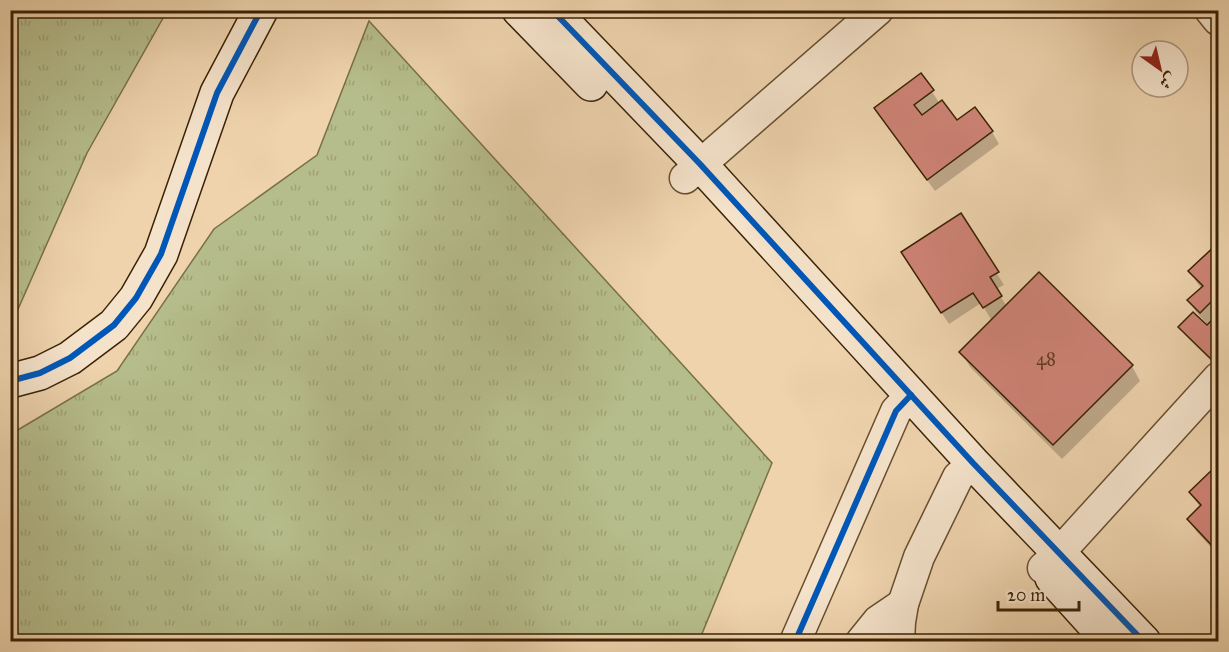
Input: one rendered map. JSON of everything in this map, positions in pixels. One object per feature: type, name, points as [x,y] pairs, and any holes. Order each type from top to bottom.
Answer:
[{"type":"street","points":[[519,10],[692,171]]},
{"type":"street","points":[[552,10],[692,171],[965,470],[1051,561],[1144,642]]},
{"type":"street","points":[[692,171],[878,10]]},
{"type":"street","points":[[1210,10],[1218,20]]},
{"type":"street","points":[[10,381],[40,373],[70,358],[114,325],[136,298],[161,254],[217,93],[264,14]]},
{"type":"street","points":[[1051,561],[1218,378]]},
{"type":"street","points":[[795,642],[903,403]]},
{"type":"street","points":[[899,642],[903,604],[919,557],[965,470]]},
{"type":"street","points":[[1051,561],[1110,642]]},
{"type":"street","points":[[861,642],[878,621],[903,604]]},
{"type":"green space","points":[[11,10],[167,11],[87,153],[11,325]]},
{"type":"green space","points":[[369,21],[772,463],[699,641],[11,641],[11,434],[117,371],[214,229],[317,155]]},
{"type":"building","points":[[921,73],[934,90],[914,105],[922,115],[942,100],[957,120],[975,107],[993,131],[927,180],[874,108]]},
{"type":"building","points":[[961,213],[999,272],[990,277],[1002,296],[983,308],[973,293],[941,313],[901,252]]},
{"type":"building","points":[[1218,243],[1218,295],[1200,313],[1187,300],[1203,286],[1188,271]]},
{"type":"building","points":[[1039,272],[1133,365],[1053,445],[959,352]]},
{"type":"building","points":[[1193,312],[1207,325],[1218,314],[1218,353],[1212,360],[1178,327]]},
{"type":"building","points":[[1215,467],[1218,470],[1218,552],[1187,519],[1201,505],[1189,492]]},
{"type":"cycle path","points":[[10,381],[40,373],[70,358],[114,325],[136,298],[161,254],[217,93],[261,10]]},
{"type":"cycle path","points":[[552,10],[700,164],[973,463],[1144,642]]},
{"type":"cycle path","points":[[795,642],[896,411],[911,395]]}]
